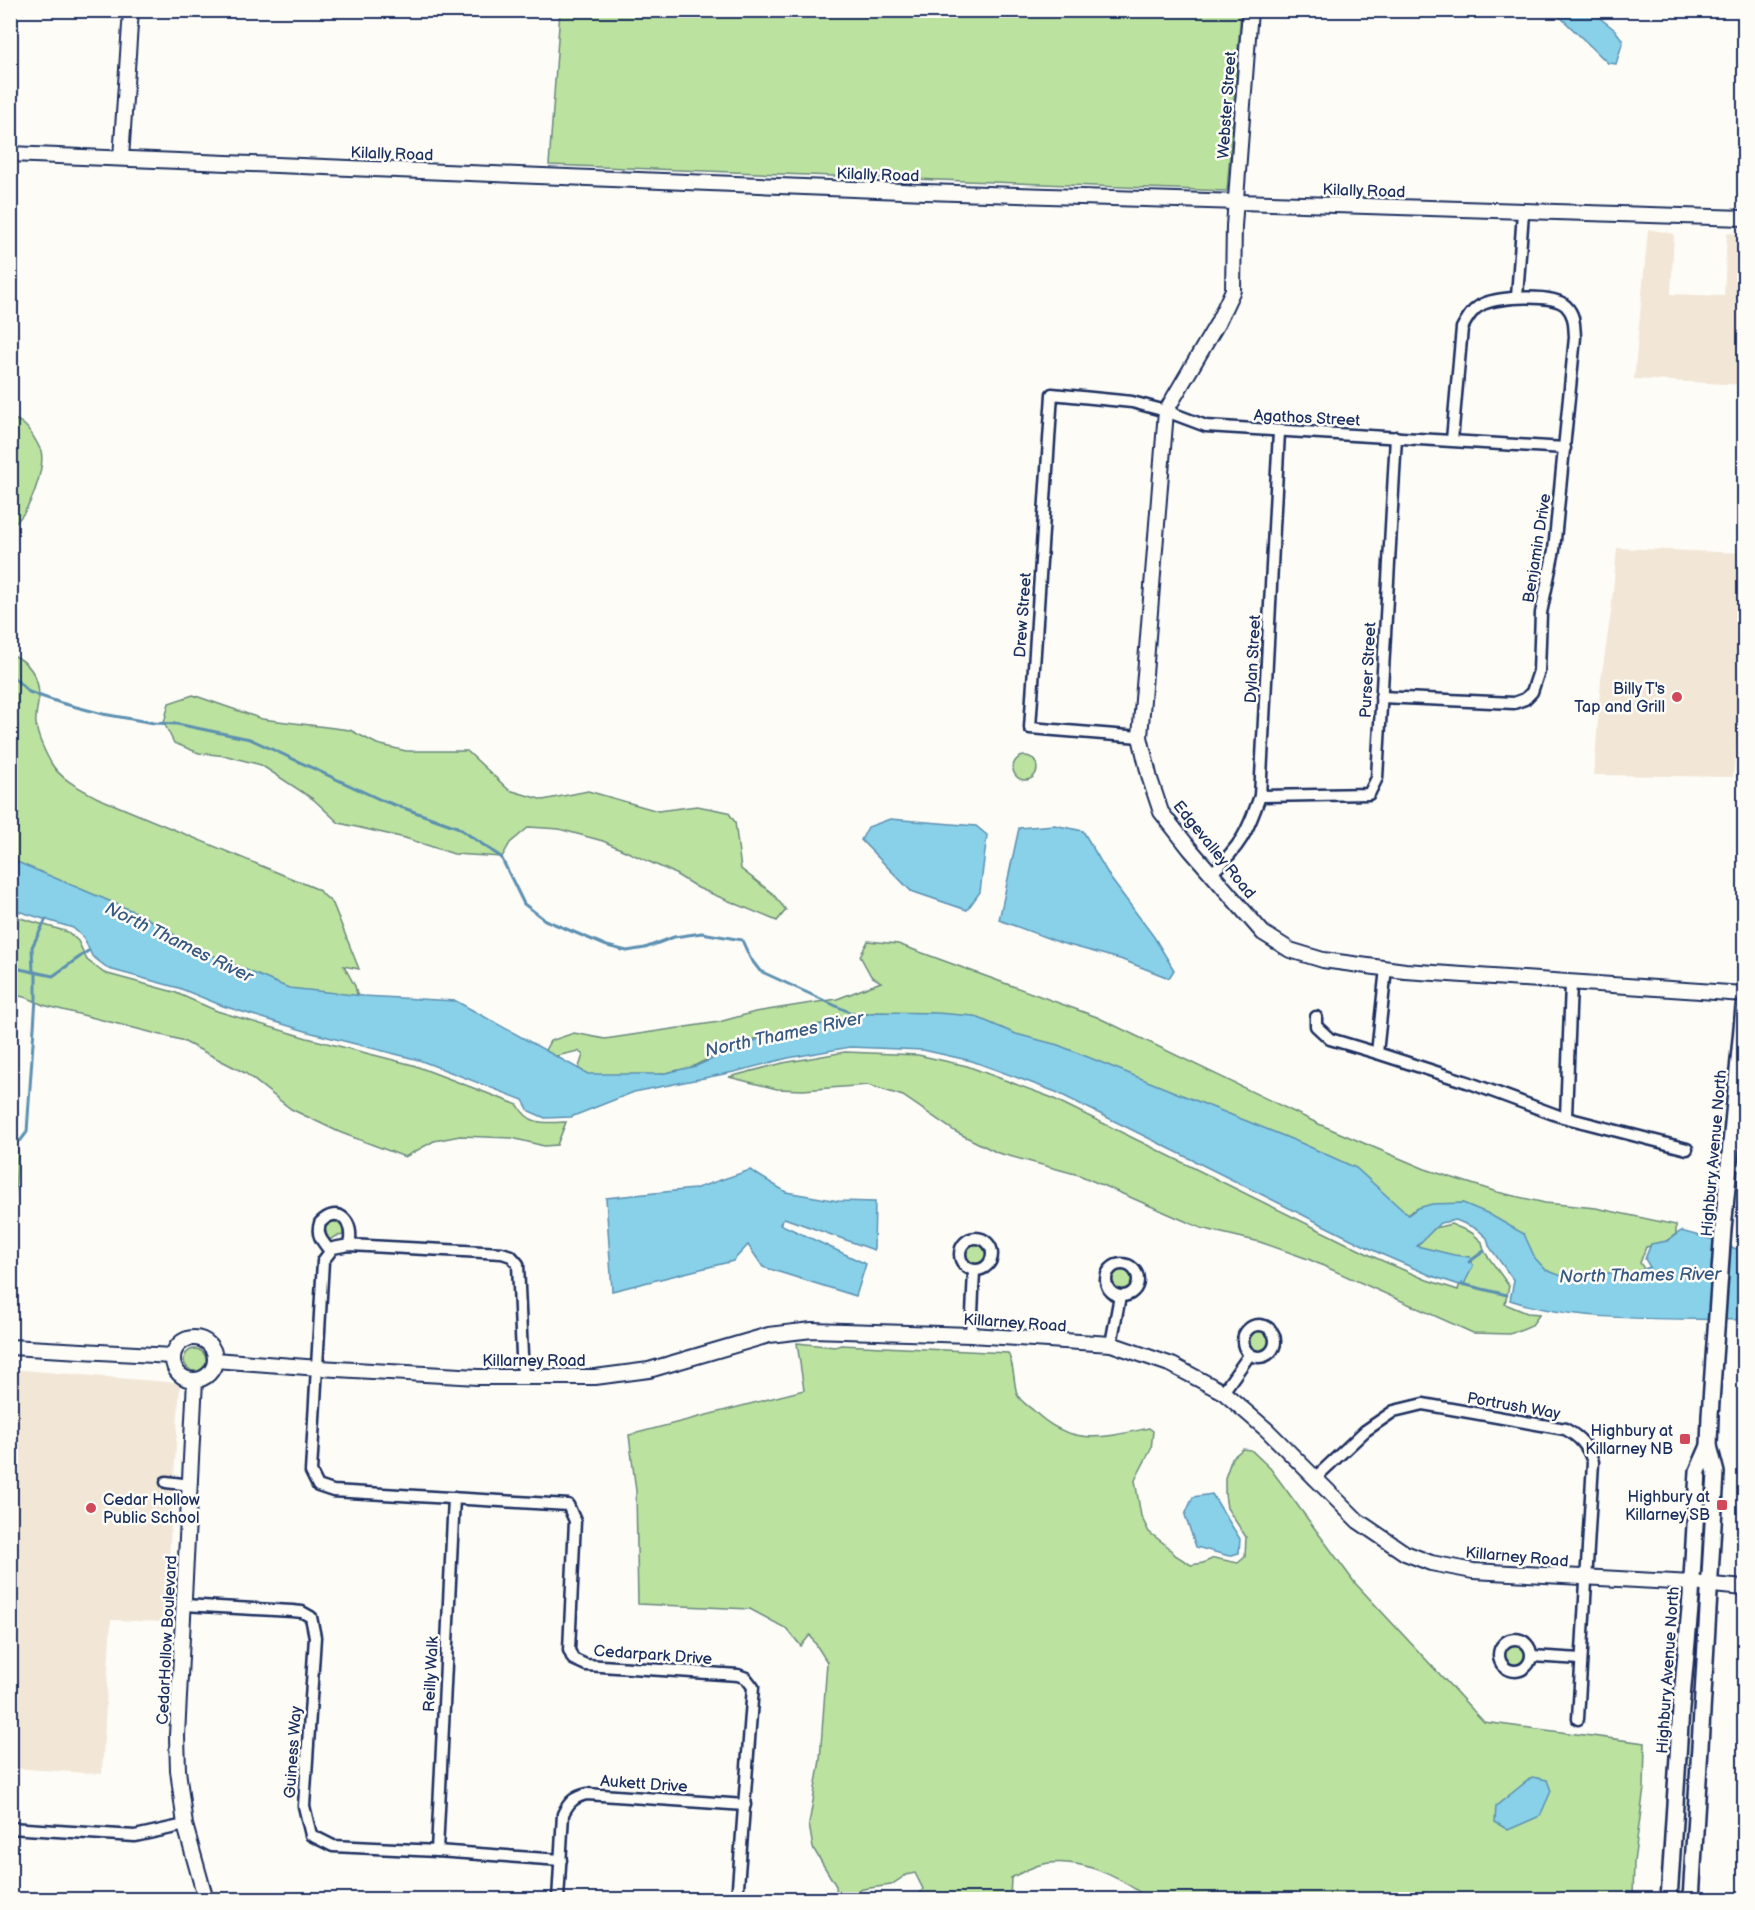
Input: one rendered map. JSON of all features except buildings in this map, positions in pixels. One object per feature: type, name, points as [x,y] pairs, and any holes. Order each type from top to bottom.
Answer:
[{"type":"main road","name":"Highbury Avenue North","points":[[1691,1899],[1716,1473],[1709,1446],[1723,1229],[1744,1007]]},
{"type":"main road","name":"Highbury Avenue North","points":[[1669,1899],[1698,1471],[1709,1446]]},
{"type":"street","points":[[121,158],[131,10]]},
{"type":"street","name":"Webster Street","points":[[1236,203],[1250,10]]},
{"type":"street","name":"Kilally Road","points":[[10,154],[926,192],[1744,218]]},
{"type":"street","name":"Edgevalley Road","points":[[1236,203],[1233,290],[1217,324],[1166,411],[1140,737],[1161,812],[1263,933],[1290,950],[1323,960],[1386,968],[1744,994]]},
{"type":"street","points":[[1517,297],[1523,212]]},
{"type":"street","name":"Benjamin Drive","points":[[1381,697],[1514,703],[1525,699],[1532,692],[1539,671],[1541,613],[1554,550],[1575,337],[1573,316],[1564,304],[1552,300],[1517,297],[1482,304],[1471,313],[1462,328],[1452,440]]},
{"type":"street","name":"Agathos Street","points":[[1052,394],[1132,402],[1166,411],[1206,426],[1565,448]]},
{"type":"street","name":"Drew Street","points":[[1052,394],[1030,728],[1140,737]]},
{"type":"street","name":"Dylan Street","points":[[1212,873],[1235,851],[1248,829],[1260,796],[1279,432]]},
{"type":"street","name":"Purser Street","points":[[1260,796],[1369,794],[1377,778],[1396,437]]},
{"type":"street","points":[[1377,1053],[1386,968]]},
{"type":"street","points":[[1566,1117],[1572,983]]},
{"type":"street","points":[[1316,1017],[1316,1026],[1330,1039],[1470,1083],[1566,1117],[1687,1149]]},
{"type":"street","points":[[330,1251],[318,1232],[320,1222],[327,1217],[336,1216],[346,1220],[352,1231],[350,1245]]},
{"type":"street","points":[[319,1368],[323,1261],[330,1251],[338,1246],[350,1245],[502,1253],[511,1256],[518,1264],[523,1378]]},
{"type":"street","points":[[971,1335],[974,1271]]},
{"type":"street","points":[[1111,1344],[1120,1296]]},
{"type":"street","name":"Killarney Road","points":[[215,1360],[319,1368],[523,1378],[595,1377],[649,1370],[769,1335],[812,1330],[971,1335],[1111,1344],[1173,1365],[1223,1392],[1267,1430],[1358,1521],[1405,1552],[1431,1563],[1473,1571],[1744,1588]]},
{"type":"street","points":[[197,1337],[208,1343],[214,1352],[215,1360],[208,1374],[195,1380],[179,1374],[172,1356],[182,1340],[197,1337]]},
{"type":"street","points":[[10,1347],[172,1356]]},
{"type":"street","points":[[1223,1392],[1250,1354]]},
{"type":"street","name":"Cedarpark Drive","points":[[319,1368],[311,1472],[318,1486],[333,1491],[568,1505],[575,1521],[569,1650],[573,1659],[586,1665],[738,1675],[746,1678],[753,1687],[737,1899]]},
{"type":"street","name":"CedarHollow Boulevard","points":[[195,1380],[177,1736],[178,1770],[185,1825],[206,1899]]},
{"type":"street","name":"Portrush Way","points":[[1314,1479],[1375,1424],[1394,1411],[1423,1404],[1565,1428],[1583,1441],[1593,1462],[1578,1719]]},
{"type":"street","points":[[166,1482],[191,1485]]},
{"type":"street","name":"Reilly Walk","points":[[437,1851],[454,1498]]},
{"type":"street","name":"Guiness Way","points":[[184,1605],[292,1611],[302,1612],[311,1617],[315,1637],[304,1806],[311,1835],[333,1846],[561,1860]]},
{"type":"street","points":[[1532,1656],[1581,1659]]},
{"type":"street","name":"Aukett Drive","points":[[558,1899],[563,1814],[568,1804],[576,1797],[587,1794],[745,1805]]},
{"type":"street","points":[[10,1828],[135,1836],[185,1825]]},
{"type":"shaded area","points":[[1648,229],[1674,234],[1671,294],[1724,296],[1727,233],[1744,234],[1744,385],[1634,379]]},
{"type":"shaded area","points":[[1617,548],[1744,553],[1744,674],[1733,777],[1594,775],[1601,679],[1611,612]]},
{"type":"shaded area","name":"Cedar Hollow Public School","points":[[10,1369],[180,1383],[165,1622],[111,1620],[102,1774],[11,1768]]},
{"type":"green space","points":[[560,11],[1241,11],[1227,191],[549,165]]},
{"type":"green space","points":[[11,418],[28,429],[40,448],[42,459],[38,480],[29,503],[24,513],[11,525]]},
{"type":"green space","points":[[11,654],[28,665],[35,676],[39,689],[36,714],[38,734],[51,763],[60,774],[98,798],[317,889],[333,904],[359,969],[344,966],[355,986],[358,998],[285,990],[11,863]]},
{"type":"green space","points":[[193,695],[262,719],[350,730],[377,744],[406,751],[467,751],[509,790],[543,800],[588,791],[658,811],[697,806],[728,812],[735,822],[741,869],[772,893],[786,910],[777,921],[698,888],[672,872],[603,841],[559,829],[529,827],[510,843],[502,857],[454,854],[405,838],[339,823],[313,799],[261,765],[227,756],[199,753],[174,743],[164,723],[169,703]]},
{"type":"green space","points":[[1025,756],[1034,759],[1037,768],[1034,777],[1025,780],[1016,777],[1013,768],[1016,759]]},
{"type":"green space","points":[[10,915],[68,932],[78,941],[87,960],[104,973],[174,992],[217,1011],[307,1038],[413,1065],[518,1105],[527,1117],[538,1122],[566,1122],[557,1145],[544,1146],[512,1138],[460,1136],[434,1141],[405,1157],[339,1132],[291,1109],[245,1073],[181,1040],[43,1005],[11,994]]},
{"type":"green space","points":[[868,941],[898,944],[1097,1017],[1321,1125],[1425,1169],[1497,1192],[1545,1203],[1596,1208],[1676,1225],[1676,1234],[1662,1244],[1646,1247],[1640,1263],[1645,1270],[1627,1276],[1567,1283],[1542,1273],[1519,1237],[1427,1207],[1412,1211],[1404,1218],[932,1013],[870,1013],[755,1039],[690,1068],[656,1075],[585,1076],[578,1070],[583,1055],[578,1051],[548,1058],[543,1054],[550,1041],[574,1033],[605,1039],[719,1022],[755,1012],[837,999],[881,982],[871,976],[860,956]]},
{"type":"green space","points":[[845,1052],[918,1055],[967,1066],[1050,1097],[1376,1258],[1427,1280],[1458,1290],[1460,1283],[1412,1250],[1435,1228],[1451,1224],[1472,1233],[1482,1242],[1484,1251],[1509,1286],[1505,1304],[1527,1313],[1540,1314],[1532,1325],[1510,1334],[1473,1333],[1308,1259],[1260,1242],[1201,1228],[1079,1175],[998,1153],[956,1132],[903,1096],[868,1085],[803,1090],[777,1089],[729,1077],[783,1063]]},
{"type":"green space","points":[[11,1135],[18,1151],[11,1258]]},
{"type":"green space","points":[[335,1220],[344,1228],[345,1235],[329,1240],[324,1229],[327,1224]]},
{"type":"green space","points":[[976,1244],[984,1247],[987,1255],[984,1263],[976,1266],[968,1263],[965,1255],[968,1247]]},
{"type":"green space","points":[[1122,1268],[1130,1271],[1133,1279],[1130,1287],[1122,1290],[1114,1287],[1111,1279],[1114,1271]]},
{"type":"green space","points":[[1259,1330],[1267,1333],[1270,1341],[1267,1349],[1259,1352],[1251,1349],[1248,1341],[1251,1333]]},
{"type":"green space","points":[[797,1343],[835,1347],[841,1345],[1008,1353],[1018,1396],[1047,1422],[1060,1430],[1088,1437],[1117,1435],[1149,1428],[1153,1431],[1151,1449],[1135,1480],[1141,1516],[1149,1532],[1175,1555],[1191,1565],[1214,1558],[1238,1563],[1245,1557],[1246,1537],[1227,1508],[1225,1478],[1232,1458],[1243,1449],[1251,1450],[1270,1468],[1355,1583],[1484,1722],[1645,1743],[1644,1788],[1634,1862],[1633,1899],[1149,1899],[1124,1882],[1096,1869],[1066,1863],[1051,1863],[1036,1866],[1011,1878],[1010,1899],[916,1899],[923,1889],[915,1873],[906,1875],[891,1885],[863,1889],[837,1899],[836,1886],[813,1848],[809,1824],[820,1760],[827,1662],[810,1635],[801,1646],[787,1629],[750,1609],[638,1604],[636,1491],[629,1435],[804,1390]]},
{"type":"green space","points":[[195,1349],[203,1352],[206,1360],[203,1368],[195,1371],[187,1368],[184,1360],[187,1352]]},
{"type":"green space","points":[[1516,1644],[1524,1647],[1527,1655],[1524,1663],[1516,1666],[1508,1663],[1505,1655],[1508,1647]]},
{"type":"water","points":[[1554,11],[1591,11],[1615,30],[1623,41],[1616,64],[1608,63]]},
{"type":"water","points":[[890,819],[976,826],[987,835],[980,892],[967,910],[911,891],[861,840],[868,827]]},
{"type":"water","points":[[1054,825],[1083,831],[1111,879],[1154,937],[1174,970],[1169,978],[1120,959],[1061,943],[999,920],[1019,828]]},
{"type":"water","name":"North Thames River","points":[[10,859],[140,914],[196,948],[289,988],[363,996],[456,1001],[588,1074],[661,1074],[696,1066],[761,1038],[877,1012],[974,1016],[1016,1034],[1058,1045],[1301,1143],[1356,1168],[1408,1215],[1418,1208],[1432,1204],[1463,1203],[1487,1213],[1524,1234],[1535,1258],[1546,1270],[1572,1280],[1614,1272],[1632,1273],[1650,1267],[1645,1259],[1651,1244],[1667,1241],[1681,1231],[1714,1240],[1744,1252],[1744,1320],[1595,1316],[1565,1313],[1510,1300],[1514,1281],[1489,1246],[1487,1238],[1477,1229],[1456,1220],[1440,1223],[1417,1246],[1470,1257],[1473,1266],[1463,1286],[1432,1276],[1381,1254],[1056,1092],[972,1061],[923,1050],[850,1047],[788,1058],[734,1072],[634,1092],[571,1117],[545,1118],[529,1111],[523,1100],[419,1060],[312,1033],[223,1006],[179,988],[109,969],[92,956],[84,938],[73,928],[11,909]]},
{"type":"water","points":[[750,1170],[786,1192],[838,1201],[875,1202],[874,1250],[784,1218],[780,1224],[866,1264],[856,1296],[763,1267],[748,1245],[733,1261],[612,1291],[606,1198],[694,1189]]},
{"type":"water","points":[[1212,1494],[1240,1539],[1239,1553],[1229,1556],[1196,1547],[1185,1515],[1193,1497]]},
{"type":"water","points":[[1532,1777],[1547,1780],[1551,1791],[1540,1816],[1508,1830],[1495,1822],[1496,1806]]},
{"type":"waterway","points":[[10,674],[29,692],[61,703],[103,714],[154,723],[177,724],[250,739],[381,800],[457,827],[501,857],[524,904],[545,920],[607,946],[627,951],[645,948],[674,937],[702,933],[742,940],[750,958],[760,971],[860,1017]]},
{"type":"waterway","points":[[33,972],[32,947],[46,919]]},
{"type":"waterway","points":[[10,967],[53,976],[88,951]]},
{"type":"waterway","points":[[10,1143],[21,1140],[27,1132],[36,972]]},
{"type":"waterway","points":[[1469,1262],[1484,1251]]},
{"type":"waterway","name":"North Thames River","points":[[1462,1284],[1507,1295]]},
{"type":"place","name":"Billy T's Tap and Grill","points":[[1677,697]]},
{"type":"place","name":"Highbury at Killarney NB","points":[[1685,1439]]},
{"type":"place","name":"Highbury at Killarney SB","points":[[1722,1505]]},
{"type":"place","name":"Cedar Hollow Public School","points":[[91,1508]]}]
